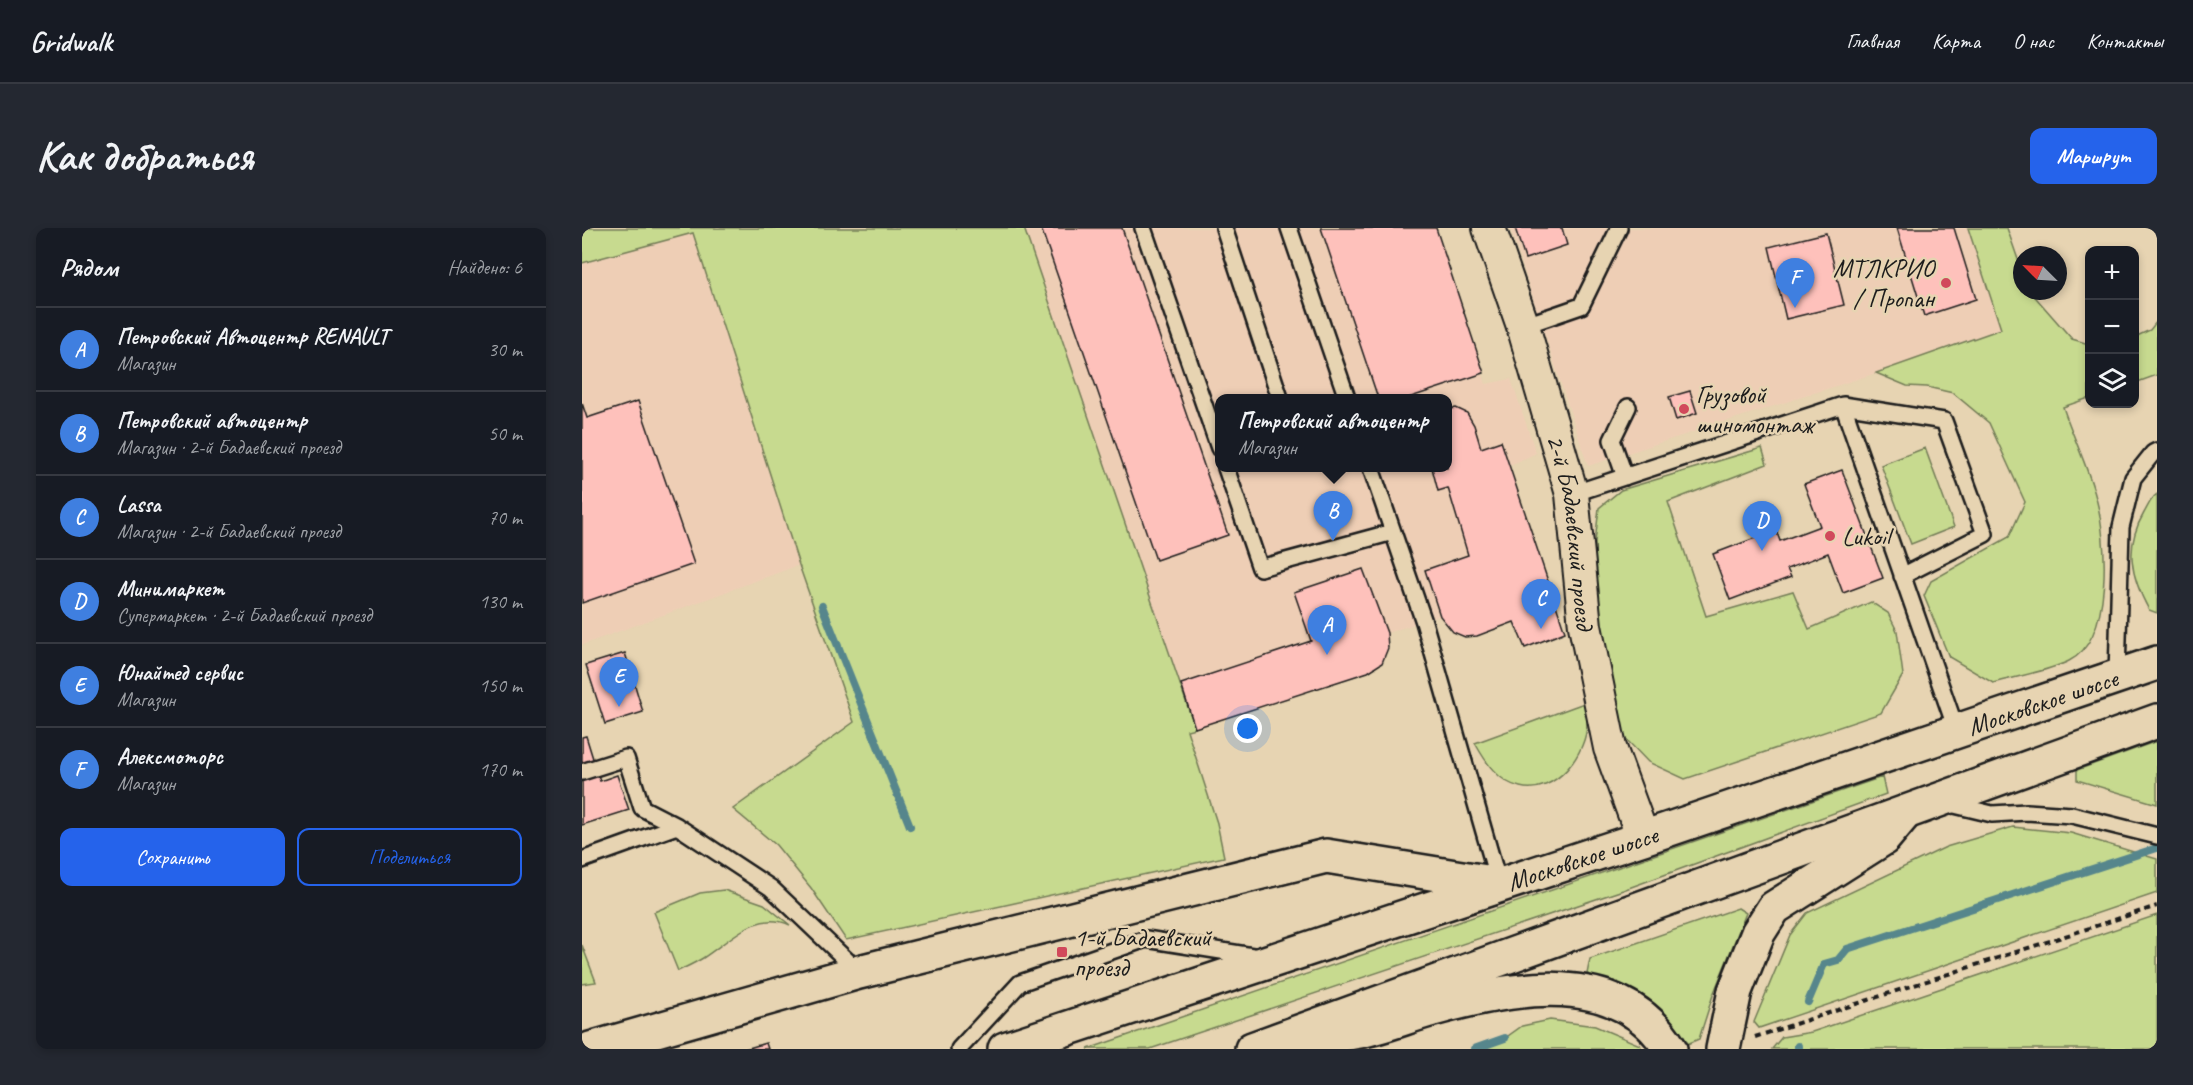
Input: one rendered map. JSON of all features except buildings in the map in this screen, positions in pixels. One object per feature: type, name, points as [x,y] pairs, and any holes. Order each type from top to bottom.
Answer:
[{"type":"main road","name":"Московское шоссе","points":[[1005,1049],[1643,838],[2157,663]]},
{"type":"main road","points":[[1266,1045],[2157,721]]},
{"type":"main road","points":[[1723,1048],[1735,991],[1758,933],[1774,908],[1884,838],[1905,813]]},
{"type":"main road","points":[[590,1049],[859,972],[1326,856],[1500,884]]},
{"type":"main road","points":[[1266,1045],[1355,1032],[1434,1008],[1502,993],[1567,988],[1607,996],[1630,1007],[1648,1021],[1670,1049]]},
{"type":"street","name":"2-й Бадаевский проезд","points":[[1489,228],[1522,326],[1572,494],[1587,637],[1611,748],[1643,838]]},
{"type":"lane","points":[[1143,228],[1215,436]]},
{"type":"lane","points":[[1224,228],[1278,394]]},
{"type":"lane","points":[[1289,228],[1345,394]]},
{"type":"lane","points":[[1522,326],[1581,306],[1619,228]]},
{"type":"lane","points":[[1572,494],[1843,405],[1944,421],[1985,534],[1902,576]]},
{"type":"lane","points":[[1843,405],[1957,732]]},
{"type":"lane","points":[[1625,477],[1612,440],[1628,407]]},
{"type":"lane","points":[[2117,676],[2121,527],[2133,478],[2157,451]]},
{"type":"lane","points":[[1231,472],[1260,568],[1393,532]]},
{"type":"lane","points":[[1372,472],[1444,689],[1500,884]]},
{"type":"lane","points":[[582,772],[626,758],[642,808],[677,826],[771,888],[859,972]]},
{"type":"lane","points":[[1938,801],[1992,814],[2027,812],[2072,815],[2157,836]]},
{"type":"lane","points":[[582,860],[677,826]]},
{"type":"lane","points":[[959,1049],[1020,983],[1146,939],[1277,960]]},
{"type":"path","points":[[1723,1048],[2157,906]]},
{"type":"shaded area","points":[[1024,228],[1436,228],[1486,384],[1511,379],[1536,453],[1509,466],[1565,632],[1525,648],[1514,622],[1477,636],[1453,632],[1439,616],[1387,633],[1388,648],[1382,663],[1368,672],[1195,728]]},
{"type":"shaded area","points":[[1510,228],[1968,228],[2001,329],[1876,373],[1588,466]]},
{"type":"shaded area","points":[[693,232],[799,565],[582,645],[582,263]]},
{"type":"green space","points":[[582,228],[1024,228],[1195,728],[1187,730],[1217,823],[1224,857],[846,940],[811,888],[776,845],[733,809],[854,722],[799,565],[693,233],[582,263]]},
{"type":"green space","points":[[1968,228],[2007,228],[2013,246],[2013,300],[2038,300],[2072,339],[2085,343],[2085,399],[2063,407],[2096,498],[2103,537],[2104,586],[2094,632],[2084,649],[2060,665],[1993,683],[1949,657],[1924,596],[1931,581],[2009,537],[2025,502],[1989,423],[1953,393],[1927,387],[1907,386],[1876,373],[2001,329]]},
{"type":"green space","points":[[2157,321],[2157,375],[2139,382],[2139,335],[2150,330]]},
{"type":"green space","points":[[1762,448],[1767,464],[1668,502],[1706,616],[1793,591],[1809,629],[1871,602],[1888,613],[1897,631],[1903,675],[1881,713],[1685,779],[1648,762],[1624,737],[1597,623],[1595,542],[1599,508],[1621,490]]},
{"type":"green space","points":[[1925,448],[1954,527],[1911,544],[1881,465]]},
{"type":"green space","points":[[2157,494],[2157,613],[2149,610],[2138,586],[2132,562],[2132,550],[2138,526],[2150,502]]},
{"type":"green space","points":[[1584,703],[1587,721],[1582,746],[1567,769],[1557,779],[1545,785],[1533,788],[1520,787],[1505,781],[1488,764],[1475,743]]},
{"type":"green space","points":[[2157,741],[2157,804],[2077,780],[2077,770]]},
{"type":"green space","points":[[1882,777],[1886,794],[1623,890],[1150,1049],[1088,1049]]},
{"type":"green space","points":[[2013,827],[2071,833],[2157,859],[2157,893],[1759,1028],[1754,1022],[1790,935],[1807,913],[1946,847]]},
{"type":"green space","points":[[724,890],[764,904],[790,925],[778,921],[755,924],[733,936],[703,958],[678,971],[654,912],[700,893]]},
{"type":"green space","points":[[1738,908],[1746,913],[1713,995],[1699,1039],[1687,1044],[1665,1021],[1642,1002],[1616,986],[1587,974],[1590,959]]},
{"type":"green space","points":[[2157,915],[2157,1049],[1772,1049],[1782,1037],[1812,1032]]},
{"type":"green space","points":[[582,945],[596,982],[582,984]]},
{"type":"green space","points":[[1550,1020],[1595,1026],[1640,1045],[1642,1049],[1474,1049],[1505,1038],[1522,1026]]},
{"type":"waterway","points":[[822,606],[910,826]]},
{"type":"waterway","points":[[1808,1002],[1824,964],[1838,960],[1847,949],[2157,848]]},
{"type":"waterway","points":[[1474,1049],[1505,1038]]},
{"type":"place","name":"МТЛКРИО / Пропан","points":[[1946,283]]},
{"type":"place","name":"Алексмоторс","points":[[1795,308]]},
{"type":"place","name":"Грузовой шиномонтаж","points":[[1684,409]]},
{"type":"place","name":"Lukoil","points":[[1830,536]]},
{"type":"place","name":"Петровский автоцентр","points":[[1333,541]]},
{"type":"place","name":"Минимаркет","points":[[1762,551]]},
{"type":"place","name":"Lassa","points":[[1541,629]]},
{"type":"place","name":"Петровский Автоцентр RENAULT","points":[[1327,655]]},
{"type":"place","name":"Юнайтед сервис","points":[[619,707]]},
{"type":"place","name":"1-й Бадаевский проезд","points":[[1062,952]]}]
